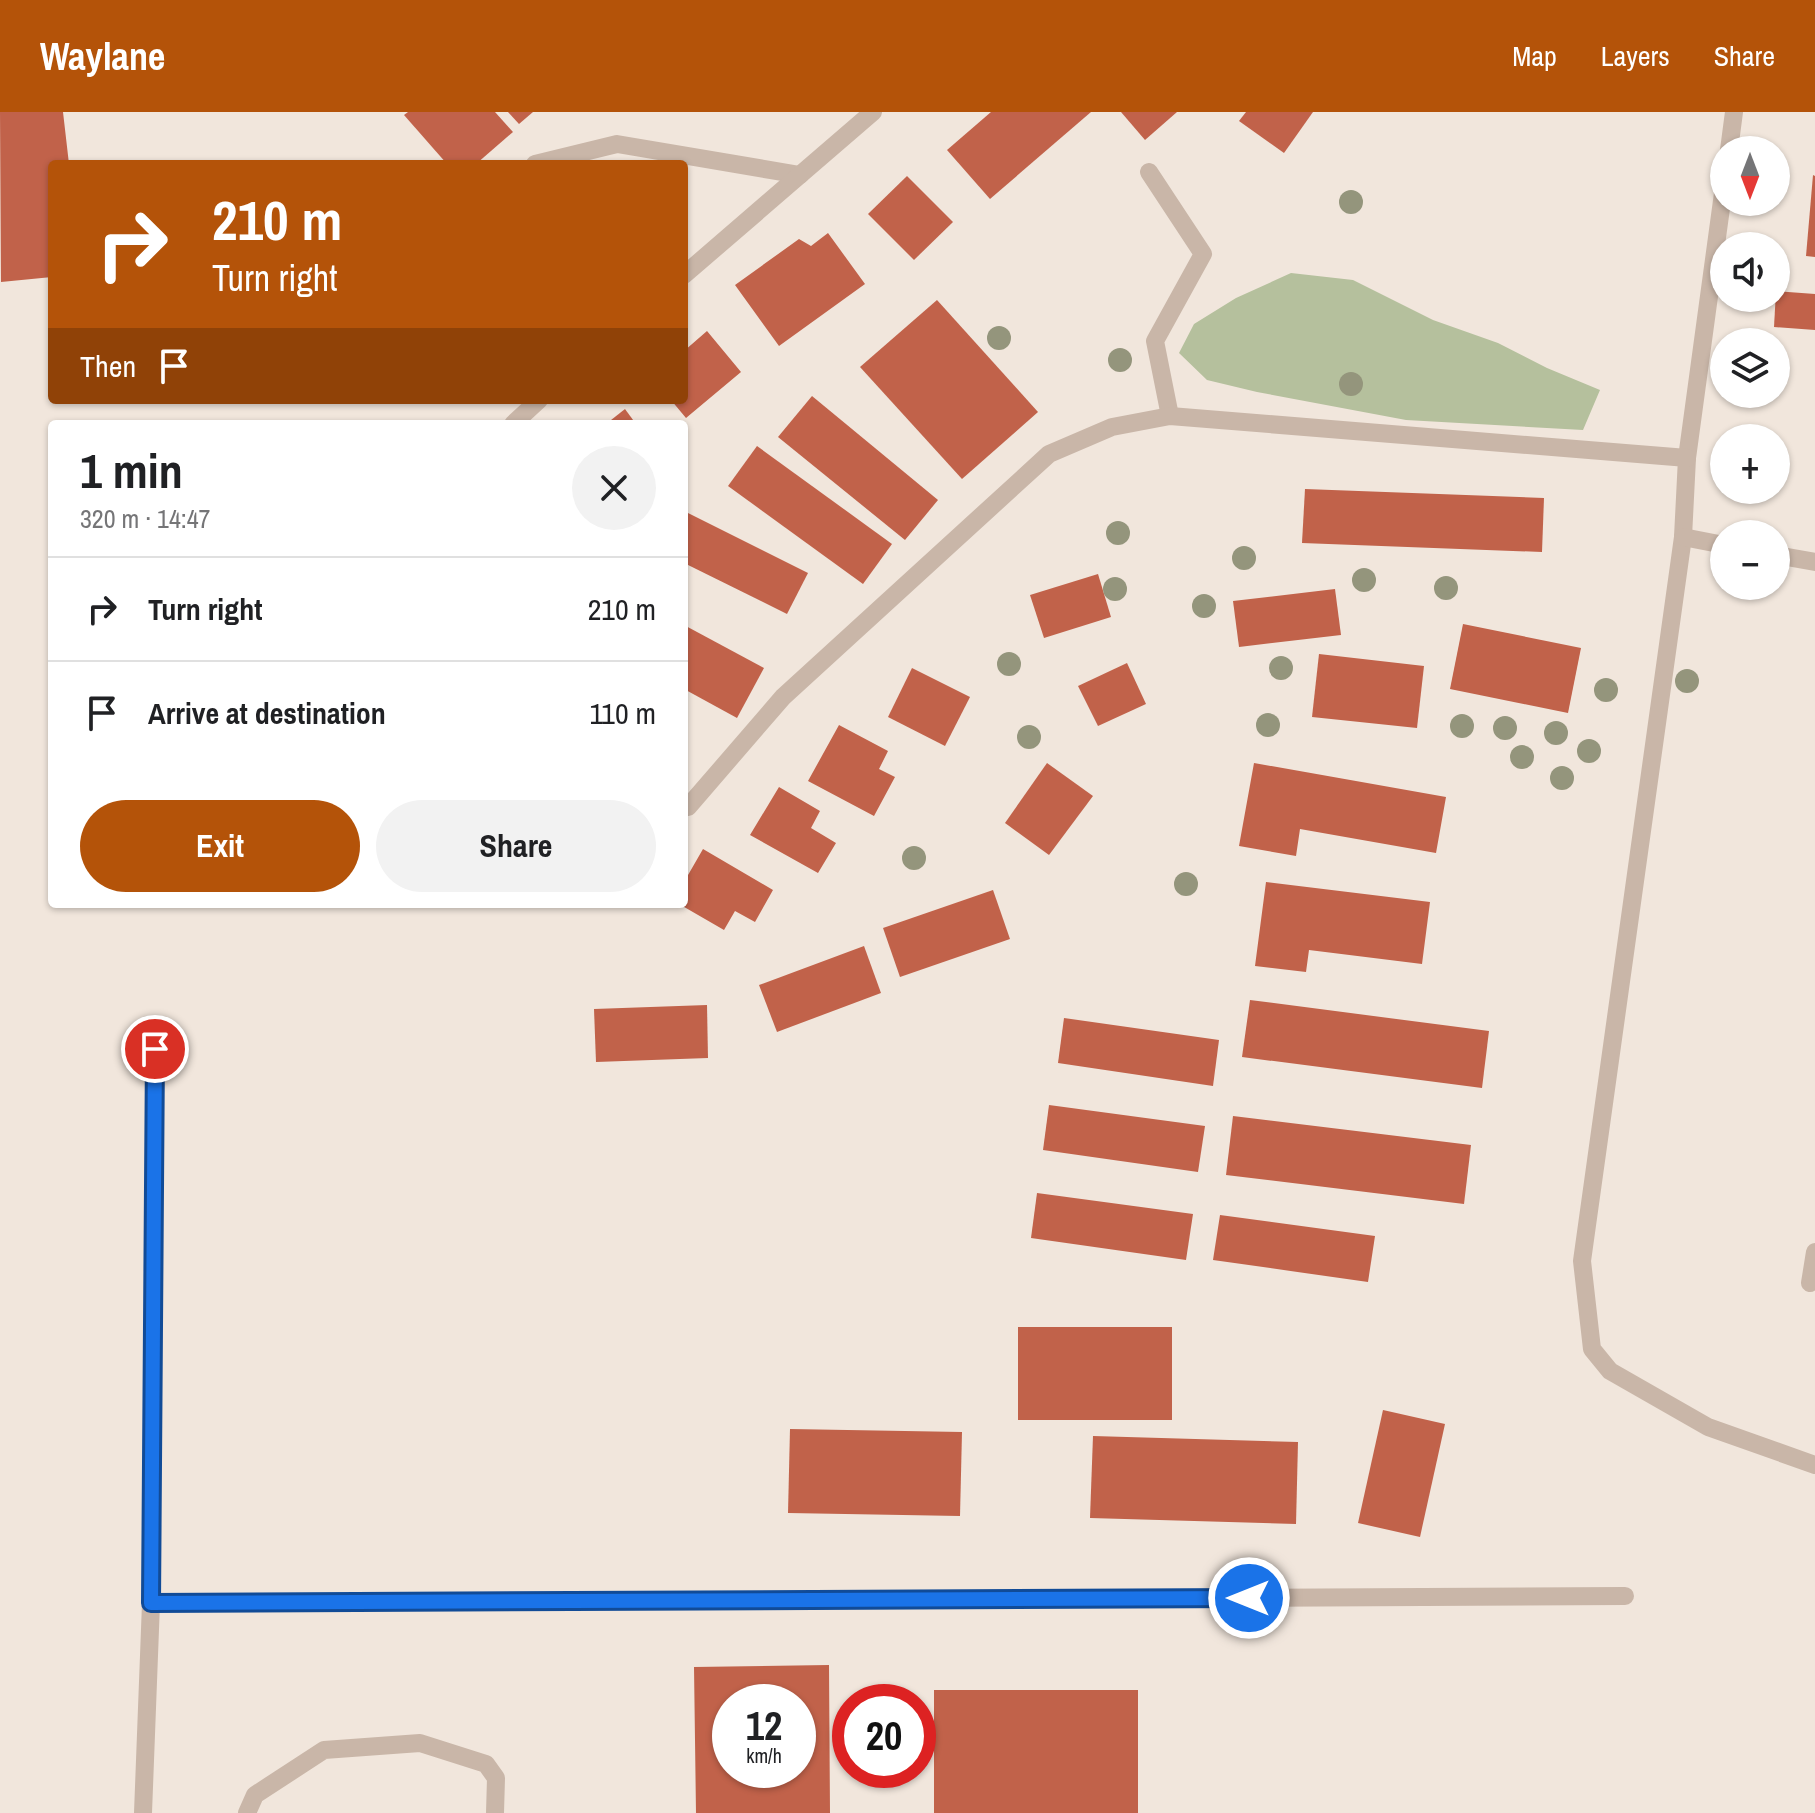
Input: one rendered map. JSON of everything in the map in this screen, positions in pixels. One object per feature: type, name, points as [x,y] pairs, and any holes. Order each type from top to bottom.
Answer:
[{"type":"lane","points":[[688,272],[873,112]]},
{"type":"lane","points":[[1731,136],[1734,112]]},
{"type":"lane","points":[[551,160],[617,144],[800,175]]},
{"type":"lane","points":[[1149,172],[1203,254],[1155,341],[1170,416]]},
{"type":"lane","points":[[1720,216],[1687,458],[1683,537],[1582,1261],[1584,1306],[1592,1349],[1610,1371],[1708,1427],[1815,1465]]},
{"type":"lane","points":[[517,420],[535,404]]},
{"type":"lane","points":[[688,807],[783,697],[1049,454],[1112,427],[1170,416],[1687,458]]},
{"type":"lane","points":[[1683,537],[1710,542]]},
{"type":"lane","points":[[1790,558],[1815,562]]},
{"type":"lane","points":[[143,1813],[151,1603],[155,1049]]},
{"type":"lane","points":[[1810,1283],[1815,1252]]},
{"type":"lane","points":[[151,1603],[1625,1596]]},
{"type":"lane","points":[[247,1813],[255,1795],[324,1750],[420,1743],[486,1764],[496,1778],[495,1813]]},
{"type":"green space","points":[[1291,273],[1353,280],[1433,320],[1498,343],[1600,390],[1583,430],[1406,420],[1257,392],[1207,380],[1179,353],[1194,324],[1236,298]]},
{"type":"building","points":[[0,112],[63,112],[69,160],[48,160],[48,277],[1,282]]},
{"type":"building","points":[[408,112],[495,112],[513,132],[481,160],[443,160],[404,115]]},
{"type":"building","points":[[508,112],[533,112],[519,124]]},
{"type":"building","points":[[991,112],[1091,112],[990,199],[947,150]]},
{"type":"building","points":[[1121,112],[1177,112],[1145,140]]},
{"type":"building","points":[[1246,112],[1313,112],[1284,153],[1239,121]]},
{"type":"building","points":[[907,176],[953,222],[914,260],[868,214]]},
{"type":"building","points":[[1815,176],[1815,257],[1806,256]]},
{"type":"building","points":[[828,233],[865,284],[779,346],[735,285],[799,239],[811,246]]},
{"type":"building","points":[[1790,292],[1815,294],[1815,330],[1774,327],[1775,312],[1790,312]]},
{"type":"building","points":[[937,300],[1038,412],[962,479],[860,367]]},
{"type":"building","points":[[707,331],[741,372],[686,418],[674,404],[688,404],[688,348]]},
{"type":"building","points":[[812,396],[938,500],[905,540],[778,437]]},
{"type":"building","points":[[625,409],[633,420],[611,420]]},
{"type":"building","points":[[757,446],[892,544],[863,584],[728,486]]},
{"type":"building","points":[[1305,489],[1544,498],[1542,552],[1302,543]]},
{"type":"building","points":[[688,513],[808,573],[787,614],[688,565]]},
{"type":"building","points":[[1098,574],[1111,617],[1044,638],[1030,595]]},
{"type":"building","points":[[1335,589],[1341,635],[1239,647],[1233,601]]},
{"type":"building","points":[[1463,624],[1581,648],[1568,713],[1450,689]]},
{"type":"building","points":[[688,627],[764,668],[737,718],[688,691]]},
{"type":"building","points":[[1319,654],[1424,666],[1417,728],[1312,717]]},
{"type":"building","points":[[1127,663],[1146,704],[1098,726],[1078,686]]},
{"type":"building","points":[[912,668],[970,697],[945,746],[888,717]]},
{"type":"building","points":[[839,725],[888,751],[879,769],[895,777],[874,816],[808,781]]},
{"type":"building","points":[[1047,763],[1093,796],[1049,855],[1005,823]]},
{"type":"building","points":[[1254,763],[1446,797],[1436,853],[1300,829],[1296,856],[1239,846]]},
{"type":"building","points":[[779,787],[820,811],[811,828],[836,843],[818,873],[750,835]]},
{"type":"building","points":[[703,849],[773,890],[755,922],[735,911],[724,930],[686,908],[688,875]]},
{"type":"building","points":[[1266,882],[1430,902],[1422,964],[1309,950],[1306,972],[1255,966]]},
{"type":"building","points":[[993,890],[1010,939],[900,977],[883,928]]},
{"type":"building","points":[[864,946],[881,993],[777,1032],[759,985]]},
{"type":"building","points":[[1250,1000],[1489,1031],[1482,1088],[1242,1057]]},
{"type":"building","points":[[707,1005],[708,1058],[596,1062],[594,1009]]},
{"type":"building","points":[[1064,1018],[1219,1040],[1213,1086],[1058,1063]]},
{"type":"building","points":[[1049,1105],[1205,1126],[1198,1172],[1043,1150]]},
{"type":"building","points":[[1233,1116],[1471,1145],[1464,1204],[1226,1175]]},
{"type":"building","points":[[1037,1193],[1193,1214],[1186,1260],[1031,1238]]},
{"type":"building","points":[[1220,1215],[1375,1236],[1368,1282],[1213,1260]]},
{"type":"building","points":[[1018,1327],[1172,1327],[1172,1420],[1018,1420]]},
{"type":"building","points":[[1383,1410],[1445,1424],[1420,1537],[1358,1523]]},
{"type":"building","points":[[790,1429],[962,1432],[960,1516],[788,1513]]},
{"type":"building","points":[[1093,1436],[1298,1442],[1296,1524],[1090,1518]]},
{"type":"building","points":[[829,1665],[830,1813],[696,1813],[694,1667]]},
{"type":"building","points":[[936,1690],[1138,1690],[1138,1813],[934,1813]]},
{"type":"route","points":[[155,1049],[151,1603],[1249,1598]]}]
